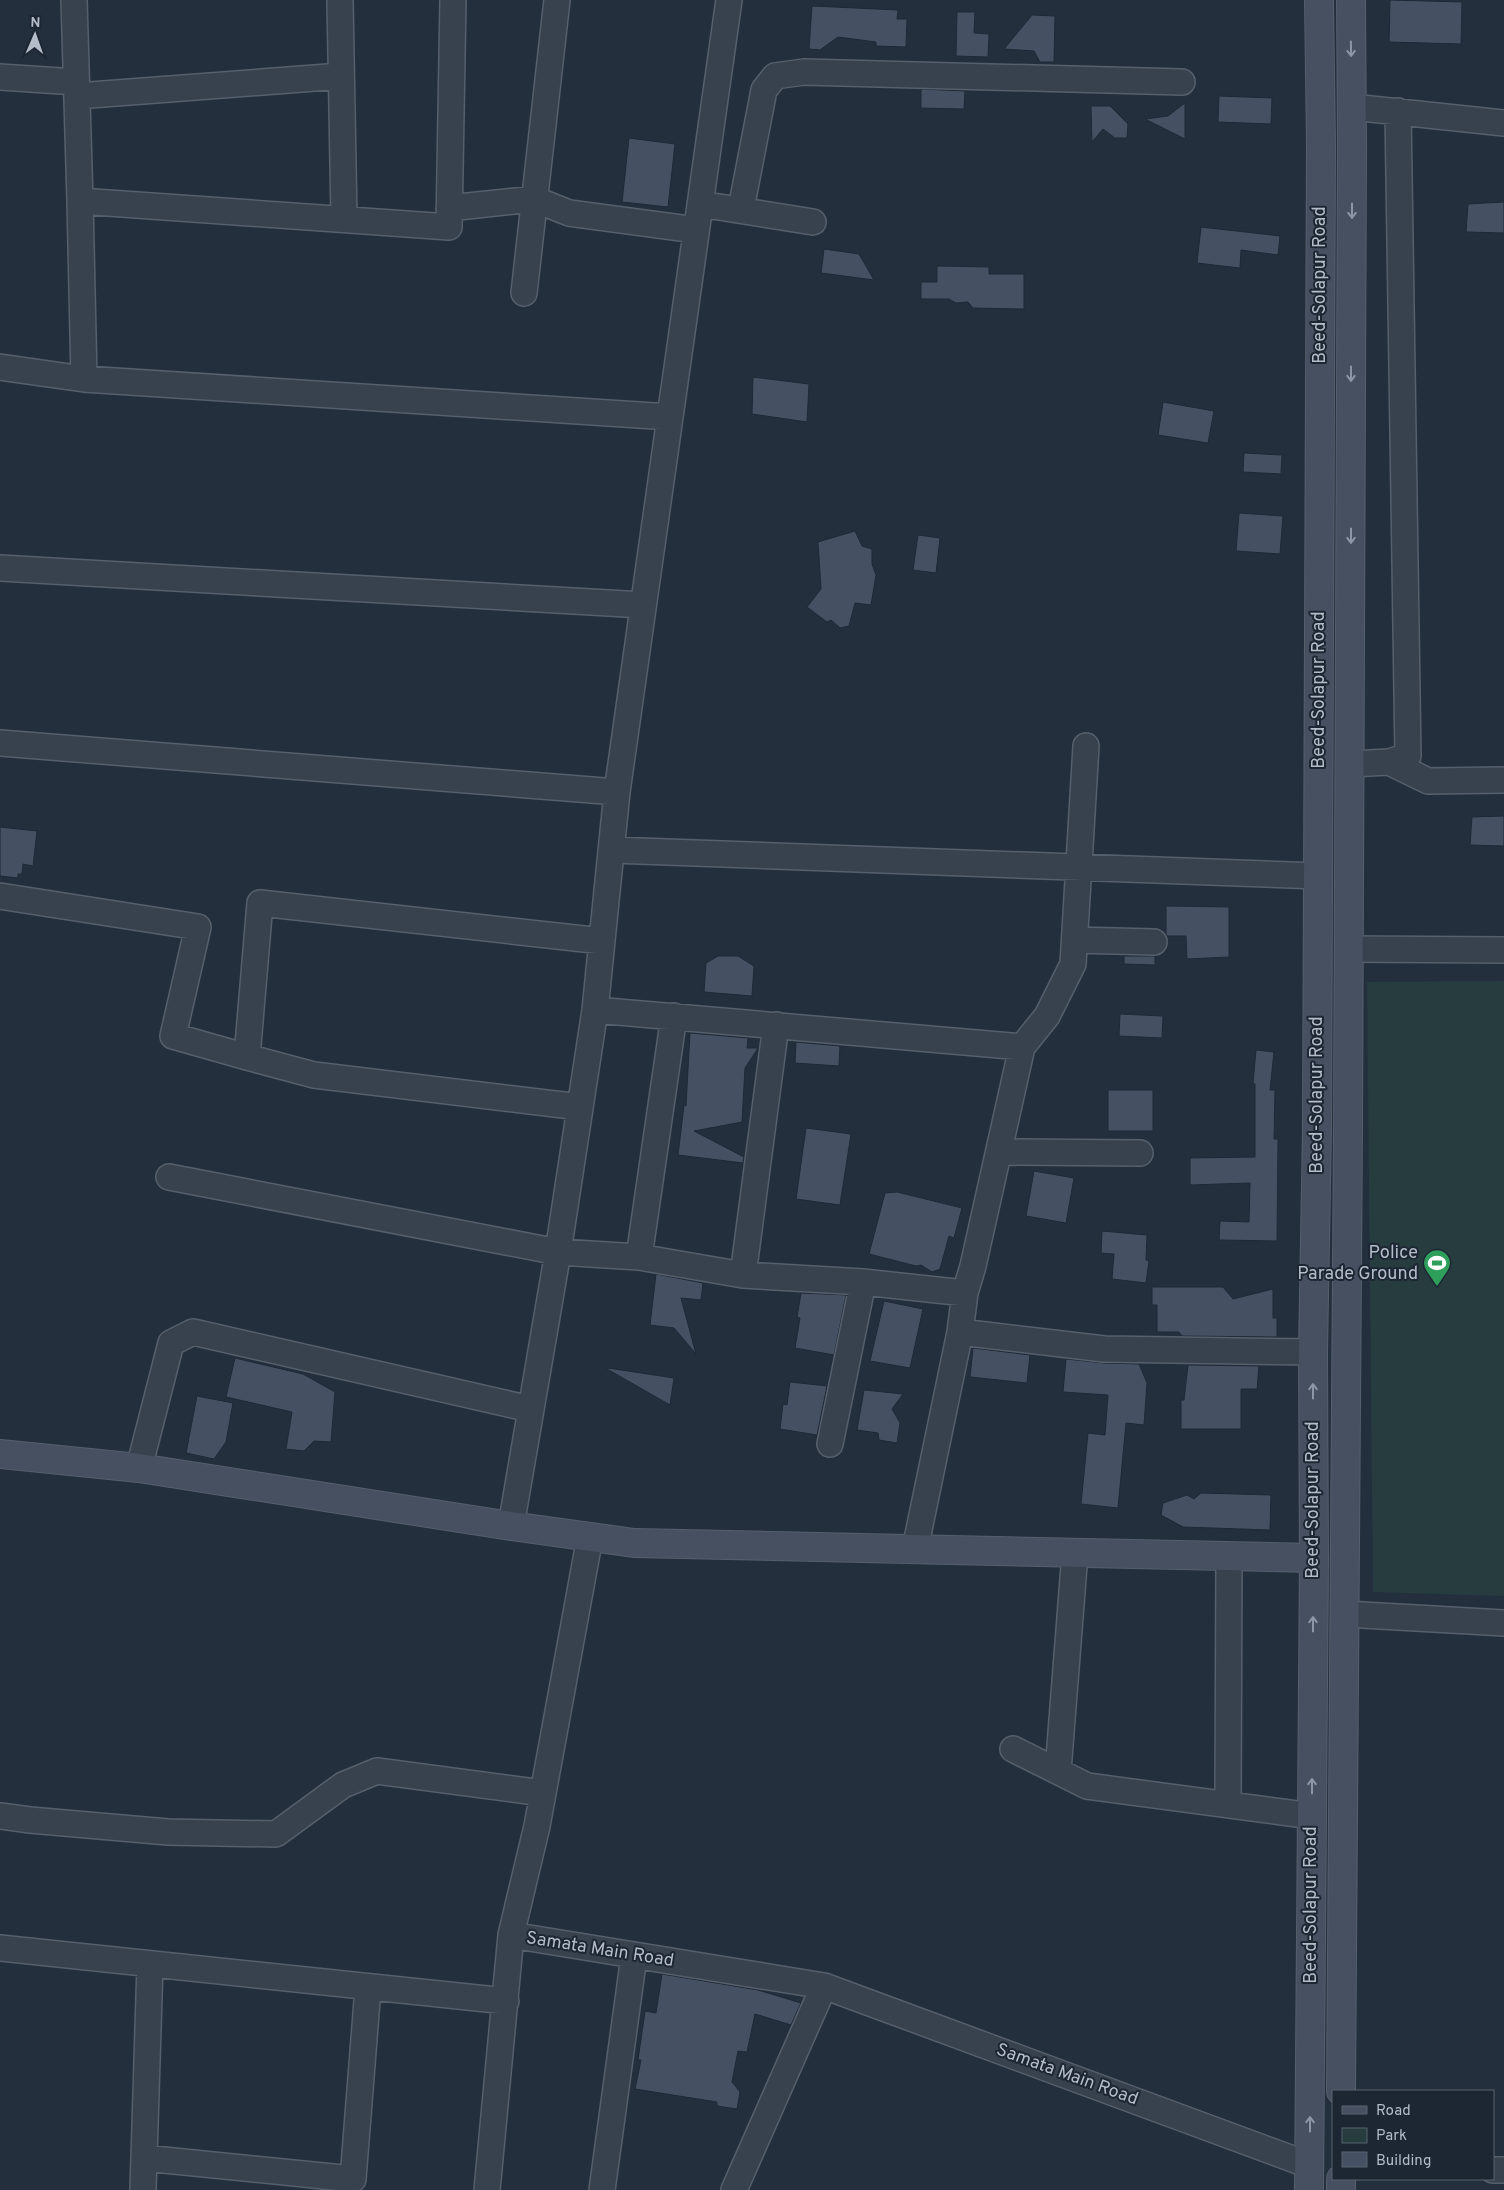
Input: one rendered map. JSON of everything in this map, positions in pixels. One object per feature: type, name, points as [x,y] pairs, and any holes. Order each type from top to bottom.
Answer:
[{"type":"main road","name":"Beed-Solapur Road","points":[[1309,2178],[1314,1558],[1313,1352],[1317,1129],[1321,155],[1319,0]]},
{"type":"main road","name":"Beed-Solapur Road","points":[[1342,2090],[1350,764],[1351,0]]},
{"type":"main road","points":[[0,1454],[139,1468],[511,1526],[634,1543],[1314,1558]]},
{"type":"street","points":[[74,0],[84,379]]},
{"type":"street","points":[[340,0],[344,219]]},
{"type":"street","points":[[80,201],[449,227],[452,0]]},
{"type":"street","points":[[524,293],[557,0]]},
{"type":"street","points":[[511,1526],[558,1252],[595,1010],[617,792],[728,0]]},
{"type":"street","points":[[741,209],[764,90],[775,76],[804,72],[1182,82]]},
{"type":"street","points":[[0,77],[76,89],[341,76]]},
{"type":"street","points":[[1352,107],[1504,123]]},
{"type":"street","points":[[1350,764],[1389,762],[1408,756],[1398,111]]},
{"type":"street","points":[[449,208],[534,199],[569,213],[696,230]]},
{"type":"street","points":[[700,204],[741,209],[813,222]]},
{"type":"street","points":[[0,367],[84,379],[670,417]]},
{"type":"street","points":[[0,568],[643,605]]},
{"type":"street","points":[[0,743],[617,792]]},
{"type":"street","points":[[915,1549],[960,1332],[965,1293],[974,1266],[1022,1047],[1047,1016],[1073,964],[1086,746]]},
{"type":"street","points":[[1389,762],[1428,781],[1504,780]]},
{"type":"street","points":[[612,850],[1318,876]]},
{"type":"street","points":[[0,896],[198,927],[173,1036],[314,1075],[580,1107]]},
{"type":"street","points":[[247,1056],[260,903],[602,941]]},
{"type":"street","points":[[1074,940],[1154,942]]},
{"type":"street","points":[[1349,949],[1504,950]]},
{"type":"street","points":[[595,1010],[1022,1047]]},
{"type":"street","points":[[639,1257],[674,1016]]},
{"type":"street","points":[[743,1275],[776,1025]]},
{"type":"street","points":[[999,1152],[1140,1153]]},
{"type":"street","points":[[169,1177],[558,1252],[639,1257],[743,1275],[863,1282],[965,1293]]},
{"type":"street","points":[[830,1444],[863,1282]]},
{"type":"street","points":[[139,1468],[171,1343],[193,1332],[530,1409]]},
{"type":"street","points":[[960,1332],[1104,1349],[1313,1352]]},
{"type":"street","points":[[511,1935],[543,1792],[590,1537]]},
{"type":"street","points":[[1058,1771],[1075,1552]]},
{"type":"street","points":[[1228,1805],[1229,1556]]},
{"type":"street","points":[[1345,1614],[1504,1623]]},
{"type":"street","points":[[1013,1749],[1087,1786],[1312,1816]]},
{"type":"street","points":[[0,1816],[168,1832],[276,1834],[343,1785],[377,1771],[543,1792]]},
{"type":"street","name":"Samata Main Road","points":[[487,2190],[511,1935],[824,1986],[1309,2178]]},
{"type":"street","points":[[0,1948],[506,2001]]},
{"type":"street","points":[[602,2190],[634,1956]]},
{"type":"street","points":[[143,2190],[150,1964]]},
{"type":"street","points":[[734,2190],[824,1986]]},
{"type":"street","points":[[144,2158],[353,2179],[368,1988]]},
{"type":"green space","name":"Police Parade Ground","points":[[1504,981],[1504,1596],[1373,1592],[1367,982]]},
{"type":"building","points":[[1390,0],[1462,2],[1461,44],[1389,42]]},
{"type":"building","points":[[812,6],[898,10],[897,19],[907,19],[906,47],[876,46],[876,42],[838,37],[820,50],[809,49]]},
{"type":"building","points":[[957,12],[975,12],[974,33],[989,34],[988,57],[956,56]]},
{"type":"building","points":[[1032,15],[1055,16],[1054,62],[1040,62],[1034,51],[1004,49]]},
{"type":"building","points":[[921,89],[965,91],[964,109],[921,108]]},
{"type":"building","points":[[1219,96],[1272,98],[1271,124],[1218,122]]},
{"type":"building","points":[[1185,103],[1185,139],[1145,119],[1168,116]]},
{"type":"building","points":[[1091,106],[1110,106],[1128,124],[1127,138],[1115,138],[1103,129],[1092,142]]},
{"type":"building","points":[[629,138],[675,144],[668,207],[622,202]]},
{"type":"building","points":[[1504,202],[1504,233],[1466,232],[1468,204]]},
{"type":"building","points":[[1201,227],[1280,236],[1278,255],[1241,250],[1240,268],[1197,263]]},
{"type":"building","points":[[824,249],[859,254],[874,280],[821,273]]},
{"type":"building","points":[[937,266],[989,267],[989,274],[1024,274],[1024,309],[973,308],[968,302],[956,303],[949,299],[921,299],[921,282],[937,282]]},
{"type":"building","points":[[753,377],[809,384],[807,422],[752,414]]},
{"type":"building","points":[[1163,402],[1214,411],[1208,443],[1158,435]]},
{"type":"building","points":[[1244,453],[1282,455],[1281,474],[1243,472]]},
{"type":"building","points":[[1239,513],[1283,516],[1280,554],[1236,551]]},
{"type":"building","points":[[855,531],[862,546],[872,549],[872,564],[876,575],[871,605],[855,603],[849,626],[840,628],[831,620],[827,622],[807,607],[821,589],[818,542]]},
{"type":"building","points":[[918,535],[940,538],[936,573],[913,570]]},
{"type":"building","points":[[1504,816],[1504,846],[1470,845],[1472,817]]},
{"type":"building","points":[[0,827],[37,831],[33,866],[23,864],[22,874],[18,874],[18,878],[0,876]]},
{"type":"building","points":[[1166,906],[1229,907],[1229,957],[1187,959],[1186,936],[1167,936],[1166,934]]},
{"type":"building","points":[[718,956],[738,956],[754,966],[752,996],[704,992],[706,963]]},
{"type":"building","points":[[1124,956],[1155,956],[1155,965],[1124,964]]},
{"type":"building","points":[[1120,1014],[1163,1016],[1162,1038],[1119,1036]]},
{"type":"building","points":[[690,1033],[748,1038],[747,1048],[758,1048],[745,1068],[742,1122],[694,1131],[744,1157],[743,1163],[678,1155],[684,1105],[686,1106]]},
{"type":"building","points":[[796,1042],[840,1046],[839,1066],[795,1063]]},
{"type":"building","points":[[1256,1050],[1274,1052],[1270,1090],[1275,1090],[1274,1139],[1278,1139],[1277,1241],[1219,1240],[1220,1221],[1249,1222],[1250,1183],[1190,1185],[1190,1158],[1255,1157],[1255,1084],[1253,1083]]},
{"type":"building","points":[[1108,1090],[1153,1090],[1153,1131],[1108,1131]]},
{"type":"building","points":[[806,1128],[851,1134],[840,1205],[796,1199]]},
{"type":"building","points":[[1034,1171],[1074,1178],[1066,1223],[1026,1216]]},
{"type":"building","points":[[897,1192],[962,1208],[954,1238],[949,1236],[940,1269],[932,1272],[921,1265],[916,1266],[869,1254],[885,1193]]},
{"type":"building","points":[[1102,1231],[1147,1235],[1146,1260],[1149,1261],[1146,1283],[1112,1279],[1114,1254],[1101,1253]]},
{"type":"building","points":[[656,1274],[703,1283],[701,1300],[681,1298],[696,1354],[674,1328],[650,1325]]},
{"type":"building","points":[[1152,1287],[1223,1287],[1233,1299],[1273,1289],[1273,1318],[1277,1318],[1277,1337],[1182,1336],[1179,1332],[1157,1332],[1157,1305],[1152,1305]]},
{"type":"building","points":[[801,1293],[846,1295],[834,1355],[795,1348],[800,1318],[797,1317]]},
{"type":"building","points":[[884,1301],[923,1309],[910,1368],[870,1361]]},
{"type":"building","points":[[973,1348],[1030,1355],[1027,1383],[970,1377]]},
{"type":"building","points":[[235,1358],[303,1374],[335,1392],[331,1442],[314,1441],[304,1451],[286,1449],[292,1412],[226,1397]]},
{"type":"building","points":[[1066,1359],[1139,1364],[1147,1383],[1144,1425],[1126,1423],[1118,1508],[1081,1504],[1088,1433],[1105,1435],[1108,1395],[1063,1392]]},
{"type":"building","points":[[1188,1365],[1259,1366],[1257,1389],[1241,1389],[1241,1429],[1181,1429],[1181,1400],[1184,1400]]},
{"type":"building","points":[[607,1369],[674,1378],[670,1405]]},
{"type":"building","points":[[790,1382],[827,1386],[817,1435],[780,1429],[783,1404],[787,1405]]},
{"type":"building","points":[[864,1390],[903,1394],[892,1409],[900,1423],[897,1443],[879,1440],[878,1433],[857,1430]]},
{"type":"building","points":[[197,1396],[233,1403],[226,1442],[214,1459],[186,1453]]},
{"type":"building","points":[[1201,1493],[1271,1495],[1270,1530],[1183,1527],[1161,1515],[1163,1503],[1187,1495],[1194,1499]]},
{"type":"building","points":[[662,1974],[758,1990],[801,2003],[791,2025],[755,2014],[747,2052],[738,2051],[732,2082],[740,2092],[737,2109],[717,2106],[717,2102],[635,2089],[641,2060],[638,2060],[645,2011],[656,2013]]},
{"type":"place","name":"Police Parade Ground","points":[[1437,1287]]}]
